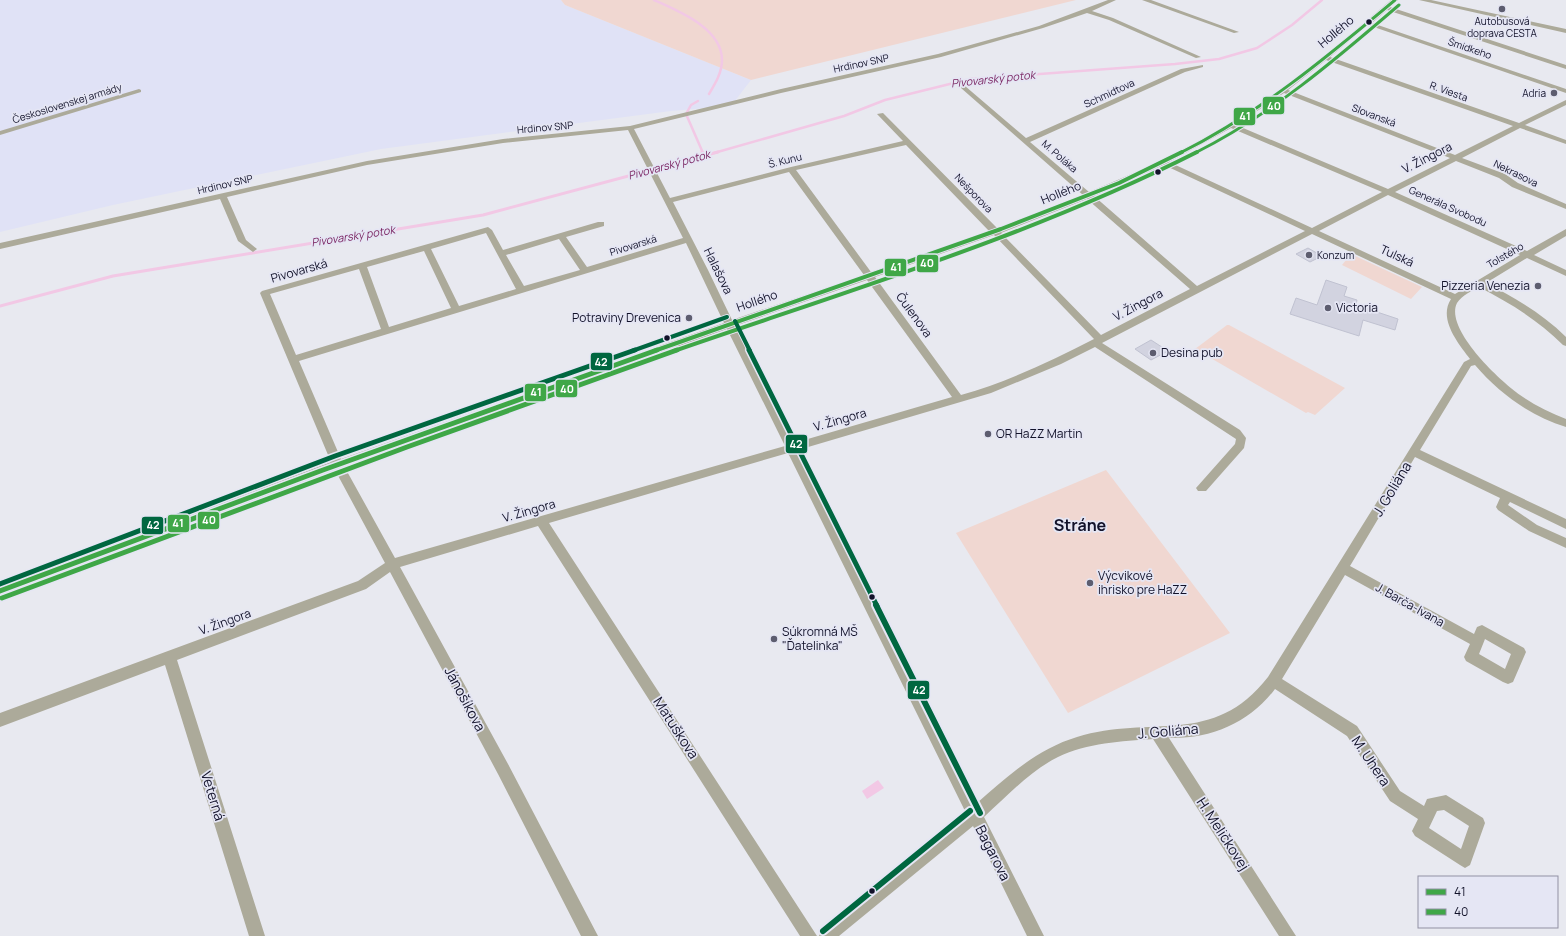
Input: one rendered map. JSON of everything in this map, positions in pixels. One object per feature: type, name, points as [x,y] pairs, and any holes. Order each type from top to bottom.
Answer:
[{"type":"street","name":"Hrdinov SNP","points":[[0,246],[367,163],[461,146],[630,128],[834,78],[939,56],[1037,28],[1087,11],[1113,0]]},
{"type":"street","points":[[1145,0],[1236,32]]},
{"type":"street","name":"Hollého","points":[[0,591],[337,463],[729,324],[996,232],[1089,196],[1164,162],[1231,125],[1285,91],[1395,0]]},
{"type":"street","points":[[1422,0],[1540,24],[1566,31]]},
{"type":"street","points":[[1386,8],[1566,67]]},
{"type":"street","points":[[1087,11],[1111,19],[1198,57]]},
{"type":"street","name":"Šmidkeho","points":[[1368,23],[1566,91]]},
{"type":"street","name":"R. Viesta","points":[[1326,58],[1566,142]]},
{"type":"street","name":"Schmidtova","points":[[1026,142],[1183,70],[1201,66]]},
{"type":"street","name":"M. Poláka","points":[[964,87],[1197,290]]},
{"type":"street","name":"Československej armády","points":[[0,133],[139,91]]},
{"type":"street","name":"Slovanská","points":[[1285,91],[1456,157]]},
{"type":"street","name":"V. Žingora","points":[[0,720],[362,585],[392,564],[987,391],[1033,374],[1566,102]]},
{"type":"street","name":"Nešporova","points":[[881,114],[996,232],[1098,341],[1236,432],[1241,438],[1240,445],[1202,488]]},
{"type":"street","name":"Generála Svobodu","points":[[1231,125],[1388,192],[1566,273]]},
{"type":"street","name":"Halašova","points":[[630,128],[791,448]]},
{"type":"street","name":"Š. Kunu","points":[[667,201],[791,169],[908,142]]},
{"type":"street","name":"Nekrasova","points":[[1456,157],[1502,176],[1515,185],[1566,207]]},
{"type":"street","name":"Tulská","points":[[1164,162],[1456,298]]},
{"type":"street","name":"Čulenova","points":[[791,169],[959,399]]},
{"type":"street","points":[[222,195],[242,241],[253,249]]},
{"type":"street","points":[[502,253],[601,224]]},
{"type":"street","name":"Pivovarská","points":[[337,463],[316,408],[265,293],[488,230],[521,290]]},
{"type":"street","name":"Tolstého","points":[[1456,298],[1566,232]]},
{"type":"street","points":[[561,236],[585,271]]},
{"type":"street","name":"Pivovarská","points":[[293,359],[687,240]]},
{"type":"street","points":[[426,247],[456,310]]},
{"type":"street","points":[[362,265],[386,331]]},
{"type":"street","points":[[1479,283],[1535,314],[1554,329],[1566,343]]},
{"type":"street","points":[[1456,298],[1451,312],[1459,335],[1492,377],[1511,394],[1542,413],[1566,423]]},
{"type":"street","name":"J. Goliána","points":[[827,936],[974,816],[1016,778],[1052,754],[1086,741],[1116,735],[1197,730],[1226,722],[1249,708],[1263,695],[1273,681],[1468,364],[1478,360]]},
{"type":"street","name":"Bagarova","points":[[791,448],[974,816],[1036,936]]},
{"type":"street","points":[[1414,452],[1566,524]]},
{"type":"street","name":"Jánošíkova","points":[[337,463],[503,769],[590,936]]},
{"type":"street","points":[[1507,496],[1502,507],[1534,528],[1566,543]]},
{"type":"street","name":"Matuškova","points":[[541,521],[809,936]]},
{"type":"street","name":"J. Barča-Ivana","points":[[1343,568],[1477,642]]},
{"type":"street","name":"Veterná","points":[[169,657],[257,936]]},
{"type":"street","name":"M. Uhera","points":[[1273,681],[1352,731],[1395,796],[1427,816]]},
{"type":"street","name":"H. Meličkovej","points":[[1157,732],[1288,936]]},
{"type":"shaded area","points":[[0,0],[561,0],[565,5],[751,80],[731,106],[671,111],[381,149],[113,205],[0,232]]},
{"type":"shaded area","points":[[561,0],[1076,0],[751,80],[565,5]]},
{"type":"shaded area","points":[[1351,254],[1422,287],[1411,299],[1342,265]]},
{"type":"shaded area","points":[[1227,325],[1345,388],[1315,415],[1308,412],[1306,413],[1195,349]]},
{"type":"shaded area","name":"Výcvikové ihrisko pre HaZZ","points":[[1106,470],[1230,633],[1068,713],[956,533]]},
{"type":"shaded area","points":[[878,780],[884,788],[867,799],[862,791]]},
{"type":"building","name":"Konzum","points":[[1308,248],[1322,256],[1310,262],[1296,254]]},
{"type":"building","name":"Victoria","points":[[1326,280],[1347,287],[1344,296],[1357,300],[1356,305],[1398,319],[1395,330],[1363,320],[1359,336],[1290,314],[1296,298],[1317,305]]},
{"type":"building","name":"Desina pub","points":[[1151,340],[1168,351],[1151,360],[1135,349]]},
{"type":"waterway","points":[[654,0],[686,15],[697,22],[715,39],[720,49],[722,65],[718,78],[709,94]]},
{"type":"waterway","name":"Pivovarský potok","points":[[714,153],[844,116],[885,100],[970,79],[1175,64],[1219,59],[1257,48],[1292,25],[1322,0]]},
{"type":"waterway","points":[[698,101],[691,105],[686,114],[703,153]]},
{"type":"waterway","name":"Pivovarský potok","points":[[702,152],[704,156]]},
{"type":"waterway","name":"Pivovarský potok","points":[[704,156],[718,152]]},
{"type":"waterway","name":"Pivovarský potok","points":[[0,306],[113,276],[483,215],[704,156]]},
{"type":"transit line","name":"41","points":[[0,591],[404,440],[647,353],[922,258],[1041,215],[1119,183],[1194,146],[1253,111],[1295,82],[1395,0]]},
{"type":"transit line","name":"40","points":[[2,598],[488,417],[650,359],[926,264],[1084,205],[1198,152],[1235,131],[1300,87],[1360,39],[1399,5]]},
{"type":"transit line","name":"42","points":[[0,584],[335,456],[727,317]]},
{"type":"transit line","name":"42","points":[[735,321],[980,813]]},
{"type":"transit line","name":"42","points":[[823,931],[970,811]]},
{"type":"place","name":"Autobusová doprava CESTA","points":[[1502,9]]},
{"type":"place","name":"Adria","points":[[1554,93]]},
{"type":"place","name":"Konzum","points":[[1309,255]]},
{"type":"place","name":"Pizzeria Venezia","points":[[1538,286]]},
{"type":"place","name":"Victoria","points":[[1328,308]]},
{"type":"place","name":"Potraviny Drevenica","points":[[689,318]]},
{"type":"place","name":"Desina pub","points":[[1153,353]]},
{"type":"place","name":"OR HaZZ Martin","points":[[988,434]]},
{"type":"place","name":"Výcvikové ihrisko pre HaZZ","points":[[1090,583]]},
{"type":"place","name":"Súkromná MŠ \"Ďatelinka\"","points":[[774,639]]},
{"type":"district","name":"Stráne","points":[[1080,525]]}]
